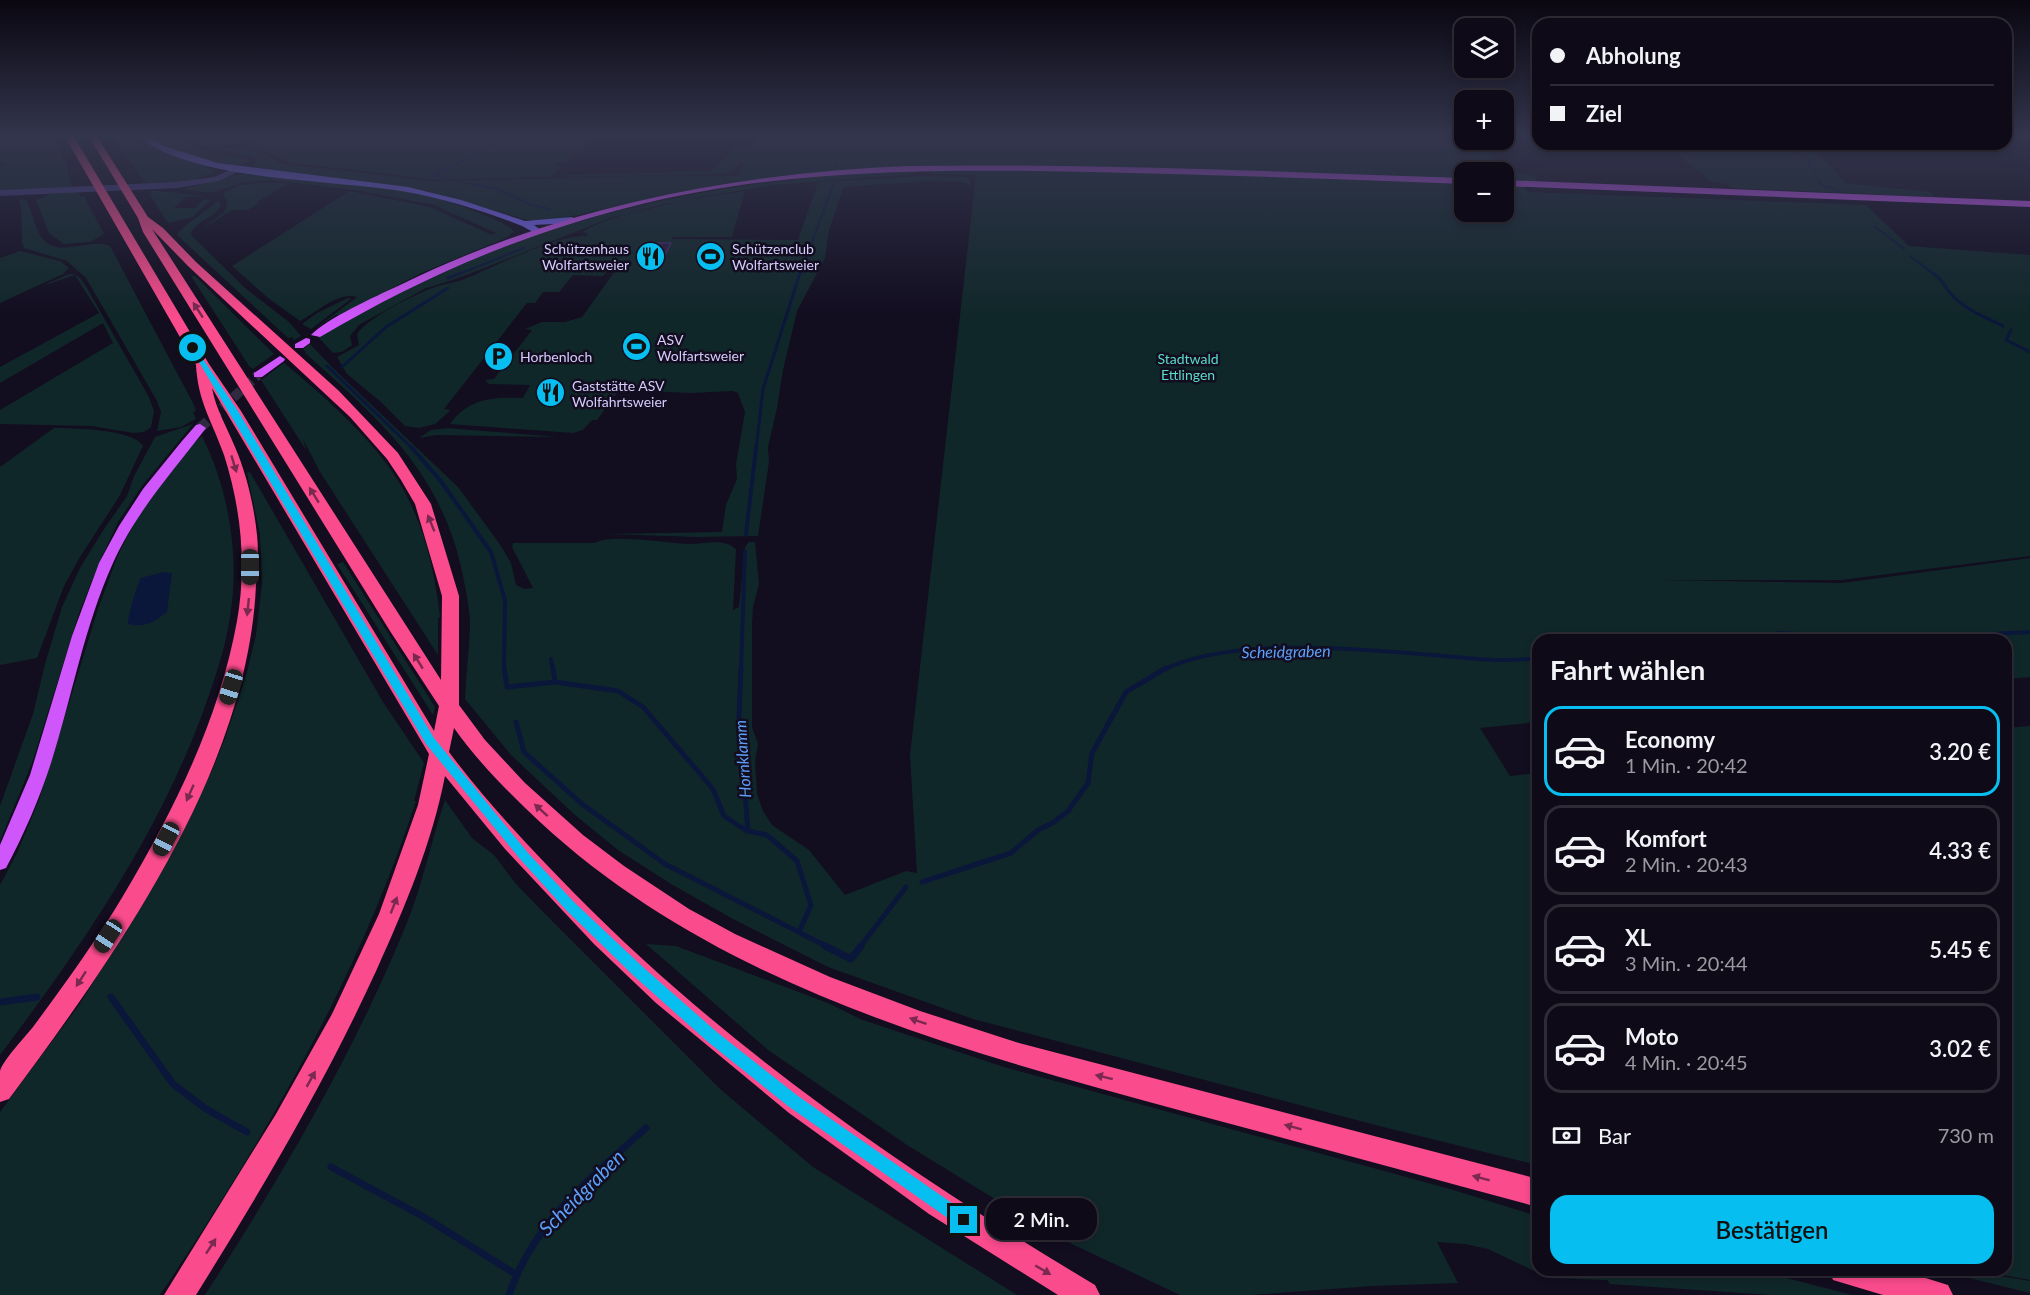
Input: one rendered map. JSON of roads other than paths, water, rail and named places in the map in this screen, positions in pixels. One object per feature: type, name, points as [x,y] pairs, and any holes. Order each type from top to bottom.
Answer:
[{"type":"highway","points":[[103,195],[202,364],[234,411],[430,741],[524,856],[571,906],[639,972],[713,1037],[793,1101],[1000,1245],[1085,1295]]},
{"type":"highway","points":[[129,195],[143,218],[148,232],[423,669],[481,750],[537,806],[585,849],[639,888],[708,930],[770,962],[882,1009],[1019,1055],[1532,1191]]},
{"type":"highway","points":[[143,218],[161,229],[192,264],[280,345],[304,345],[409,479],[433,526],[442,554],[453,620],[450,698],[438,771],[424,819],[386,925],[334,1037],[262,1163],[179,1295]]},
{"type":"highway","points":[[0,1090],[72,993],[157,857],[211,744],[237,666],[249,596],[250,547],[245,507],[238,479],[225,438],[207,399],[202,364]]},
{"type":"highway","points":[[1866,1276],[1938,1295]]},
{"type":"main road","points":[[433,195],[496,214],[531,229]]},
{"type":"main road","points":[[304,345],[420,277],[531,229],[676,195]]},
{"type":"main road","points":[[1815,195],[2030,204]]},
{"type":"main road","points":[[258,375],[280,359]]},
{"type":"main road","points":[[0,863],[42,766],[84,625],[106,563],[138,505],[159,476],[200,428]]},
{"type":"water","points":[[163,572],[172,573],[167,612],[149,623],[128,624],[141,578]]},
{"type":"waterway","points":[[511,195],[529,204],[549,209]]},
{"type":"waterway","name":"Hornklamm","points":[[800,275],[829,195]]},
{"type":"waterway","points":[[1874,226],[1904,249]]},
{"type":"waterway","points":[[457,275],[524,248]]},
{"type":"waterway","points":[[1910,256],[1935,275]]},
{"type":"waterway","points":[[448,278],[461,273]]},
{"type":"waterway","name":"Hornklamm","points":[[756,450],[763,389],[800,273]]},
{"type":"waterway","points":[[1933,273],[1962,304],[2003,326]]},
{"type":"waterway","points":[[342,367],[386,327],[448,288]]},
{"type":"waterway","points":[[2011,330],[2006,340],[2030,352]]},
{"type":"waterway","points":[[327,366],[412,448]]},
{"type":"waterway","points":[[412,448],[440,480],[491,552],[505,600],[504,668]]},
{"type":"waterway","name":"Hornklamm","points":[[746,534],[756,448]]},
{"type":"waterway","name":"Hornklamm","points":[[741,670],[745,551]]},
{"type":"waterway","name":"Scheidgraben","points":[[1990,634],[2030,632]]},
{"type":"waterway","name":"Scheidgraben","points":[[1774,634],[1798,634]]},
{"type":"waterway","name":"Scheidgraben","points":[[1163,670],[1191,659],[1224,652],[1259,649],[1333,648],[1486,660],[1532,658]]},
{"type":"waterway","points":[[551,659],[553,670]]},
{"type":"waterway","points":[[504,668],[507,687],[555,682]]},
{"type":"waterway","points":[[553,668],[555,682]]},
{"type":"waterway","name":"Hornklamm","points":[[741,668],[739,716],[748,831],[767,835],[797,861],[811,905],[799,932]]},
{"type":"waterway","name":"Scheidgraben","points":[[922,882],[1011,853],[1038,830],[1054,822],[1068,811],[1088,783],[1092,753],[1126,692],[1166,668]]},
{"type":"waterway","points":[[555,682],[618,691],[643,707],[713,789],[724,816],[747,831]]},
{"type":"waterway","points":[[516,722],[524,752],[582,804],[665,864],[828,947]]},
{"type":"waterway","name":"Scheidgraben","points":[[860,947],[906,887]]},
{"type":"waterway","points":[[825,946],[851,959],[861,946]]},
{"type":"waterway","points":[[0,1002],[37,997]]},
{"type":"waterway","points":[[111,997],[173,1084],[206,1109],[247,1132]]},
{"type":"waterway","name":"Scheidgraben","points":[[509,1295],[533,1245],[549,1223],[585,1184],[646,1128]]},
{"type":"waterway","points":[[331,1167],[424,1217],[514,1273]]},
{"type":"tunnel","points":[[200,428],[258,375]]},
{"type":"place","name":"Schützenhaus Wolfartsweier","points":[[650,256]]},
{"type":"place","name":"Schützenclub Wolfartsweier","points":[[711,256]]},
{"type":"place","name":"ASV Wolfartsweier","points":[[636,347]]},
{"type":"place","name":"Horbenloch","points":[[499,356]]},
{"type":"place","name":"Gaststätte ASV Wolfahrtsweier","points":[[551,393]]},
{"type":"park label","name":"Stadtwald Ettlingen","points":[[1188,366]]}]
